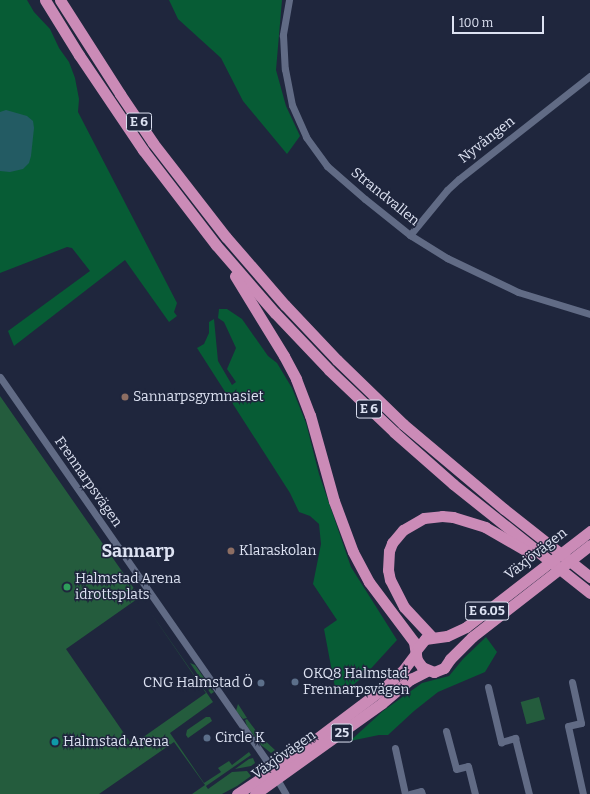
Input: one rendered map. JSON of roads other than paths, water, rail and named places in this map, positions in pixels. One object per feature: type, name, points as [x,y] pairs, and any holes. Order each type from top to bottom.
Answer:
[{"type":"highway","name":"E 6","points":[[45,0],[82,61],[143,150],[216,245],[275,313],[364,405],[453,484],[590,593]]},
{"type":"highway","name":"E 6","points":[[60,0],[94,55],[153,143],[226,237],[285,305],[403,424],[462,475],[590,577]]},
{"type":"highway","points":[[216,245],[284,356],[296,379],[310,415],[336,508],[353,552],[369,582],[411,637],[418,662],[427,671]]},
{"type":"highway","points":[[450,659],[449,646],[414,619],[398,597],[390,580],[388,570],[389,551],[392,543],[403,530],[415,521],[437,516],[463,519],[485,528],[563,571]]},
{"type":"highway","name":"Växjövägen","points":[[237,794],[275,775],[382,703],[411,679],[427,671],[441,670],[472,637],[540,584],[586,543],[590,531]]},
{"type":"highway","name":"Växjövägen","points":[[255,794],[275,775],[385,687],[404,669],[422,640],[453,634],[466,627],[530,577],[586,543]]},
{"type":"highway","points":[[565,557],[590,571]]},
{"type":"street","name":"Strandvallen","points":[[289,0],[283,35],[285,69],[292,105],[306,137],[327,166],[365,199],[410,234],[447,258],[498,283],[525,294],[590,314]]},
{"type":"street","name":"Nyvången","points":[[410,234],[455,182],[590,76]]},
{"type":"street","name":"Frennarpsvägen","points":[[0,377],[275,775],[286,794]]},
{"type":"street","points":[[572,682],[581,723],[568,726],[583,794]]},
{"type":"street","points":[[488,687],[501,742],[515,738],[529,794]]},
{"type":"street","points":[[446,731],[456,769],[468,766],[475,794]]},
{"type":"street","points":[[395,748],[405,794]]},
{"type":"street","points":[[410,794],[421,792],[422,794]]},
{"type":"place","name":"Sannarpsgymnasiet","points":[[125,397]]},
{"type":"place","name":"Klaraskolan","points":[[231,551]]},
{"type":"place","name":"Halmstad Arena idrottsplats","points":[[67,587]]},
{"type":"place","name":"OKQ8 Halmstad Frennarpsvägen","points":[[295,682]]},
{"type":"place","name":"CNG Halmstad Ö","points":[[261,683]]},
{"type":"place","name":"Circle K","points":[[207,738]]},
{"type":"place","name":"Halmstad Arena","points":[[55,742]]},
{"type":"district","name":"Sannarp","points":[[138,551]]}]
